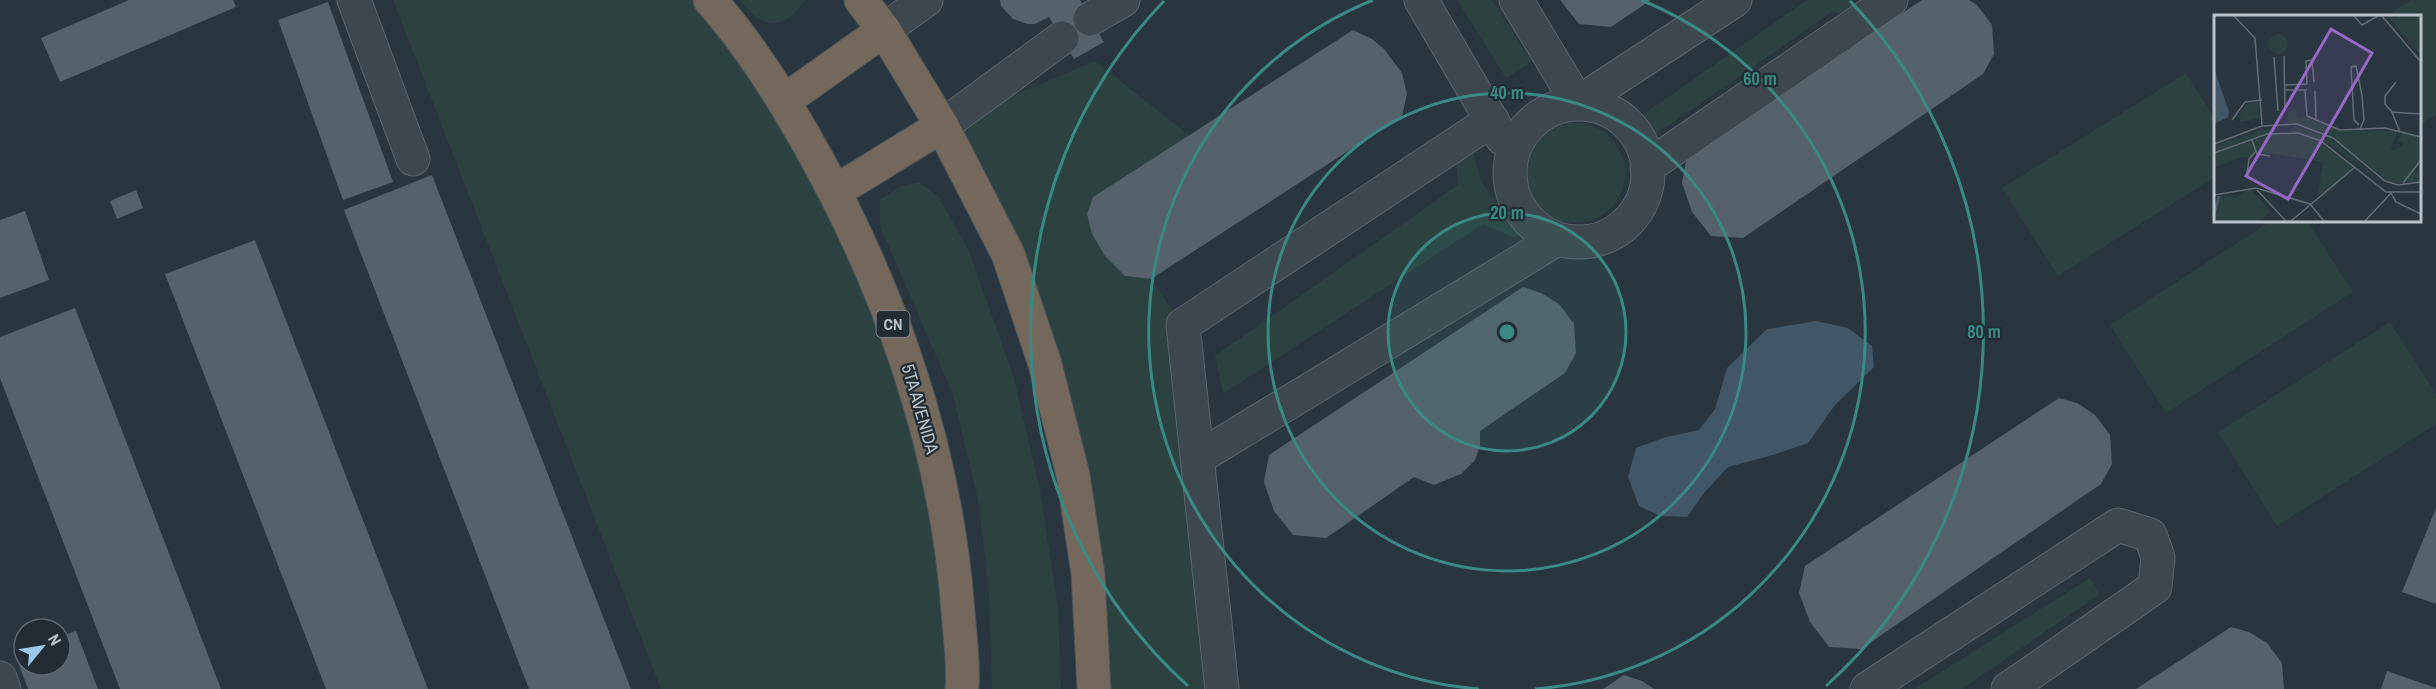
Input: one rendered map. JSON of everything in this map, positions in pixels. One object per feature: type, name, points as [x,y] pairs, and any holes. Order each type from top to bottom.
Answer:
[{"type":"highway","name":"5TA AVENIDA","points":[[710,0],[727,18],[784,101],[836,191],[901,341],[934,457],[955,568],[962,689]]},
{"type":"highway","points":[[861,0],[884,30],[942,126],[1008,254],[1045,364],[1073,475],[1088,574],[1094,689]]},
{"type":"highway","points":[[784,101],[884,30]]},
{"type":"highway","points":[[836,191],[942,126]]},
{"type":"lane","points":[[354,0],[413,159]]},
{"type":"lane","points":[[884,30],[926,0]]},
{"type":"lane","points":[[1090,19],[1123,0]]},
{"type":"lane","points":[[1421,0],[1512,154]]},
{"type":"lane","points":[[1516,0],[1578,103]]},
{"type":"lane","points":[[1578,103],[1735,0]]},
{"type":"lane","points":[[1647,167],[1891,0]]},
{"type":"lane","points":[[942,126],[1062,38]]},
{"type":"lane","points":[[1578,103],[1596,105],[1614,113],[1628,124],[1640,140],[1648,179],[1642,201],[1630,219],[1613,233],[1596,240],[1576,243],[1557,239],[1538,229],[1523,215],[1513,196],[1509,175],[1512,154],[1521,134],[1536,117],[1556,107],[1578,103]]},
{"type":"lane","points":[[1222,689],[1183,325],[1492,120]]},
{"type":"lane","points":[[1198,458],[1557,239]]},
{"type":"lane","points":[[1867,689],[2118,525],[2150,535],[2158,556],[2155,587],[2008,689]]},
{"type":"lane","points":[[0,678],[4,689]]},
{"type":"green space","points":[[393,0],[709,0],[784,101],[934,457],[955,689],[661,689]]},
{"type":"green space","points":[[739,0],[805,0],[788,18],[772,24],[756,17]]},
{"type":"green space","points":[[1457,0],[1492,0],[1532,62],[1506,78]]},
{"type":"green space","points":[[1807,0],[1852,0],[1850,8],[1842,14],[1832,12],[1655,135],[1641,116]]},
{"type":"green space","points":[[2411,0],[2436,0],[2436,114],[2421,124],[2421,15],[2388,15]]},
{"type":"green space","points":[[1095,61],[1189,135],[1093,197],[1087,214],[1092,234],[1105,256],[1125,276],[1151,279],[1183,325],[1223,689],[1089,689],[1045,364],[942,126]]},
{"type":"green space","points":[[2186,73],[2214,117],[2214,178],[2058,276],[2002,188]]},
{"type":"green space","points":[[1575,123],[1594,127],[1610,138],[1621,154],[1625,173],[1621,192],[1610,208],[1594,219],[1575,223],[1556,219],[1540,208],[1529,192],[1525,173],[1529,154],[1540,138],[1556,127]]},
{"type":"green space","points":[[1472,141],[1483,183],[1505,210],[1529,229],[1515,238],[1483,224],[1223,394],[1215,356],[1458,185],[1456,155]]},
{"type":"green space","points":[[919,182],[938,196],[969,251],[1014,378],[1040,490],[1058,609],[1061,689],[992,689],[989,596],[979,505],[953,395],[880,226],[880,200],[899,187]]},
{"type":"green space","points":[[2269,222],[2308,222],[2353,292],[2166,413],[2110,325]]},
{"type":"green space","points":[[2390,322],[2436,394],[2436,424],[2277,526],[2218,432]]},
{"type":"green space","points":[[2090,578],[2100,594],[1962,689],[1914,689]]},
{"type":"water","points":[[1816,321],[1848,328],[1872,346],[1874,367],[1835,405],[1808,443],[1728,467],[1704,493],[1687,517],[1660,516],[1639,506],[1628,477],[1636,448],[1666,437],[1699,430],[1715,409],[1727,368],[1767,329]]},
{"type":"building","points":[[129,0],[233,0],[236,7],[60,82],[41,38]]},
{"type":"building","points":[[1000,0],[1080,0],[1104,42],[1074,59],[1049,17],[1035,24],[1027,24],[1013,19],[1001,6]]},
{"type":"building","points":[[1560,0],[1651,0],[1611,27],[1579,24]]},
{"type":"building","points":[[1922,0],[1969,0],[1977,5],[1992,25],[1994,54],[1983,74],[1743,238],[1711,236],[1692,212],[1682,183],[1687,156]]},
{"type":"building","points":[[328,2],[393,182],[343,200],[278,20]]},
{"type":"building","points":[[1353,30],[1372,39],[1384,49],[1402,73],[1407,94],[1402,116],[1151,279],[1125,276],[1105,256],[1092,234],[1087,214],[1093,197]]},
{"type":"building","points":[[432,175],[631,689],[529,689],[344,210]]},
{"type":"building","points":[[136,190],[143,208],[117,219],[110,201]]},
{"type":"building","points":[[25,211],[49,280],[0,298],[0,220]]},
{"type":"building","points":[[255,240],[428,689],[326,689],[165,274]]},
{"type":"building","points":[[1523,287],[1541,293],[1559,304],[1574,324],[1576,353],[1565,373],[1480,431],[1480,446],[1475,460],[1461,474],[1434,485],[1414,477],[1326,538],[1293,535],[1274,511],[1264,482],[1269,455]]},
{"type":"building","points":[[75,308],[221,689],[120,689],[0,378],[0,337]]},
{"type":"building","points":[[2059,398],[2077,403],[2095,415],[2110,435],[2112,464],[2101,484],[1861,649],[1829,647],[1810,622],[1799,593],[1805,566]]},
{"type":"building","points":[[2436,508],[2436,604],[2402,592]]},
{"type":"building","points":[[2231,627],[2249,632],[2267,643],[2282,663],[2284,689],[2136,689]]},
{"type":"building","points":[[76,631],[98,689],[28,689],[24,677],[72,677],[72,632]]},
{"type":"building","points":[[2387,671],[2436,688],[2436,689],[2381,689]]},
{"type":"building","points":[[1624,675],[1642,681],[1654,689],[1603,689]]}]
